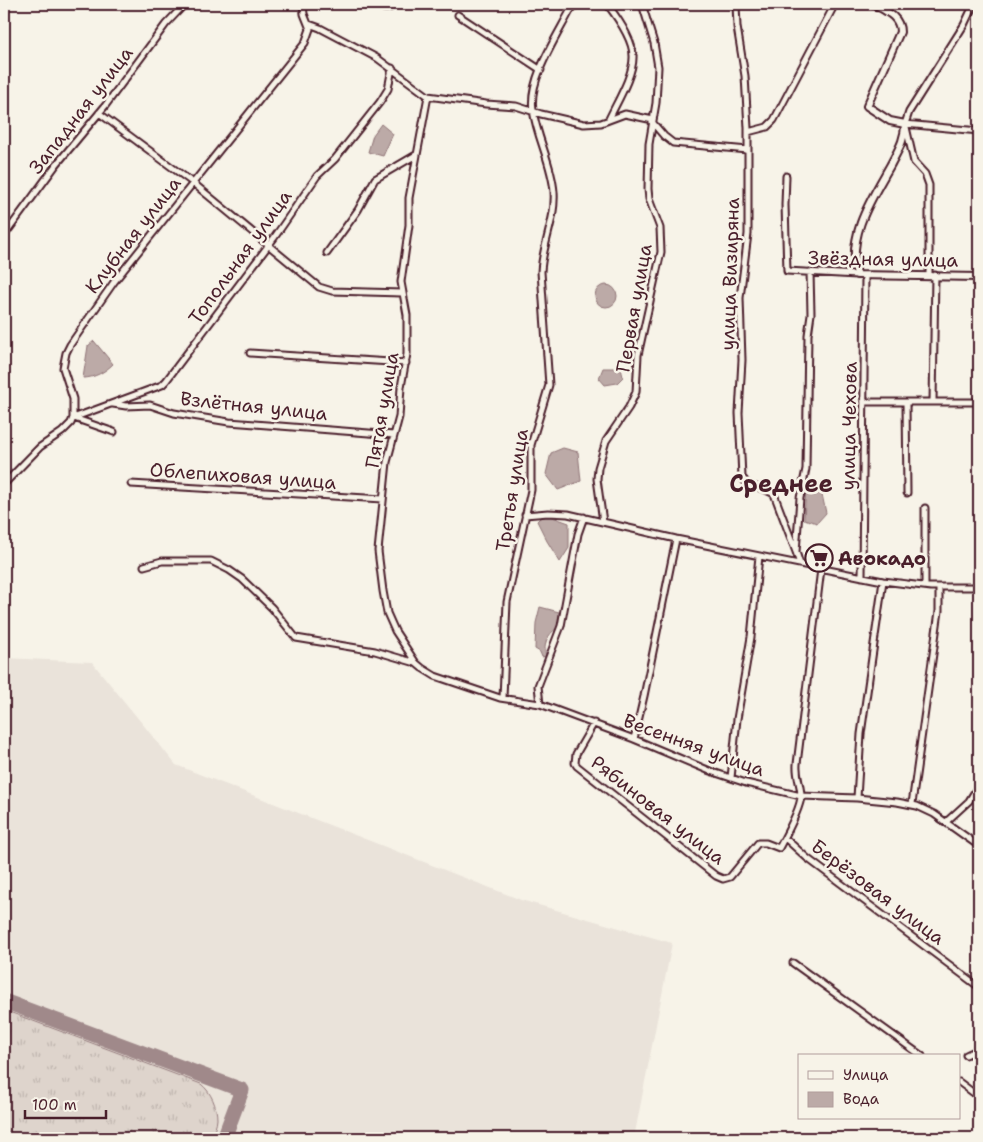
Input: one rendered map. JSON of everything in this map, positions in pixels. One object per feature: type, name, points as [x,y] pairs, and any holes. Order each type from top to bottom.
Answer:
[{"type":"street","name":"Западная улица","points":[[4,236],[56,165],[99,113],[162,29],[185,4]]},
{"type":"street","points":[[303,4],[304,14],[309,24],[372,55],[428,96],[516,106],[584,124],[592,124],[625,114],[653,121],[664,136],[673,143],[748,150]]},
{"type":"street","points":[[374,4],[383,8],[389,8],[396,4]]},
{"type":"street","name":"Третья улица","points":[[503,698],[507,602],[532,480],[531,445],[549,385],[541,272],[554,193],[550,171],[533,112],[533,91],[541,70],[570,11],[576,4]]},
{"type":"street","points":[[607,4],[621,23],[634,56],[631,70],[609,119]]},
{"type":"street","name":"Первая улица","points":[[603,522],[598,485],[598,468],[606,441],[629,407],[636,392],[638,355],[661,252],[660,228],[649,200],[648,189],[648,161],[658,90],[658,67],[654,43],[642,4]]},
{"type":"street","name":"улица Визиряна","points":[[736,4],[737,27],[746,85],[748,132],[748,234],[740,298],[742,360],[739,413],[742,477],[748,485],[774,494],[796,552]]},
{"type":"street","points":[[748,132],[767,128],[774,120],[835,4]]},
{"type":"street","points":[[874,4],[894,17],[898,22],[900,32],[867,106],[890,121],[979,131]]},
{"type":"street","points":[[857,275],[853,255],[858,229],[904,139],[905,124],[909,112],[964,26],[974,4]]},
{"type":"street","points":[[458,16],[541,70]]},
{"type":"street","name":"Клубная улица","points":[[73,418],[71,391],[64,373],[64,361],[66,353],[76,335],[114,282],[305,43],[309,36],[309,24]]},
{"type":"street","name":"Топольная улица","points":[[73,418],[162,385],[166,381],[269,246],[317,176],[335,159],[380,102],[388,89],[392,68]]},
{"type":"street","name":"Пятая улица","points":[[416,663],[395,631],[384,603],[378,551],[387,462],[399,417],[401,387],[406,363],[408,326],[402,293],[401,273],[409,225],[409,198],[428,96]]},
{"type":"street","points":[[99,113],[193,183],[312,282],[325,290],[402,293]]},
{"type":"street","points":[[905,124],[914,162],[925,174],[929,185],[933,402]]},
{"type":"street","points":[[327,253],[354,215],[375,180],[416,155]]},
{"type":"street","name":"Звёздная улица","points":[[786,176],[787,271],[865,276],[979,276]]},
{"type":"street","points":[[800,564],[796,552],[800,498],[806,469],[808,336],[811,314],[810,272]]},
{"type":"street","name":"улица Чехова","points":[[862,577],[865,276]]},
{"type":"street","points":[[250,354],[406,363]]},
{"type":"street","points":[[864,402],[979,402]]},
{"type":"street","points":[[906,402],[907,493]]},
{"type":"street","name":"Взлётная улица","points":[[112,404],[126,406],[150,405],[174,413],[229,422],[394,435]]},
{"type":"street","points":[[4,484],[40,447],[67,428],[73,418],[114,432]]},
{"type":"street","name":"Облепиховая улица","points":[[131,484],[383,499]]},
{"type":"street","points":[[925,508],[925,586]]},
{"type":"street","points":[[525,515],[558,512],[676,539],[883,581],[939,587],[979,587]]},
{"type":"street","points":[[540,704],[538,686],[561,626],[578,534],[584,517]]},
{"type":"street","points":[[634,739],[676,539]]},
{"type":"street","points":[[731,778],[737,719],[751,637],[759,556]]},
{"type":"street","points":[[144,566],[162,561],[211,561],[242,579],[281,617],[296,638],[374,651],[416,663],[435,676],[503,698]]},
{"type":"street","points":[[785,838],[799,806],[801,796],[797,764],[821,569]]},
{"type":"street","points":[[857,798],[861,734],[883,581]]},
{"type":"street","points":[[912,804],[940,604],[939,587]]},
{"type":"street","name":"Весенняя улица","points":[[503,698],[540,704],[594,723],[731,778],[801,796],[857,798],[912,804],[926,809],[979,846]]},
{"type":"street","name":"Рябиновая улица","points":[[594,723],[574,758],[577,766],[716,876],[724,880],[730,877],[758,843],[766,843],[779,848],[785,838]]},
{"type":"street","points":[[946,822],[969,801],[979,785]]},
{"type":"street","name":"Берёзовая улица","points":[[785,838],[807,858],[979,987]]},
{"type":"street","points":[[793,963],[919,1054]]},
{"type":"street","points":[[966,1055],[979,1049]]},
{"type":"street","points":[[960,1083],[979,1097]]},
{"type":"shaded area","points":[[4,658],[92,662],[176,765],[521,900],[672,943],[634,1138],[4,1138]]},
{"type":"green space","points":[[4,1010],[201,1084],[213,1100],[216,1109],[217,1121],[212,1138],[4,1138]]},
{"type":"water","points":[[381,124],[393,134],[383,156],[368,152],[373,135]]},
{"type":"water","points":[[606,285],[614,288],[617,296],[614,304],[606,307],[598,304],[595,296],[598,288]]},
{"type":"water","points":[[94,341],[113,364],[99,374],[83,378],[88,346]]},
{"type":"water","points":[[603,368],[621,368],[623,377],[617,383],[605,385],[599,378]]},
{"type":"water","points":[[563,448],[578,452],[581,481],[558,490],[546,474],[551,453]]},
{"type":"water","points":[[820,485],[826,513],[817,523],[804,519],[806,488]]},
{"type":"water","points":[[544,514],[569,523],[569,548],[560,562],[537,521]]},
{"type":"water","points":[[540,607],[559,612],[557,628],[548,637],[545,648],[546,656],[542,657],[540,652],[535,649],[536,623]]},
{"type":"taxiway","points":[[4,1001],[242,1090],[224,1138]]},
{"type":"place","name":"Авокадо","points":[[819,558]]},
{"type":"district","name":"Среднее","points":[[781,484]]}]
